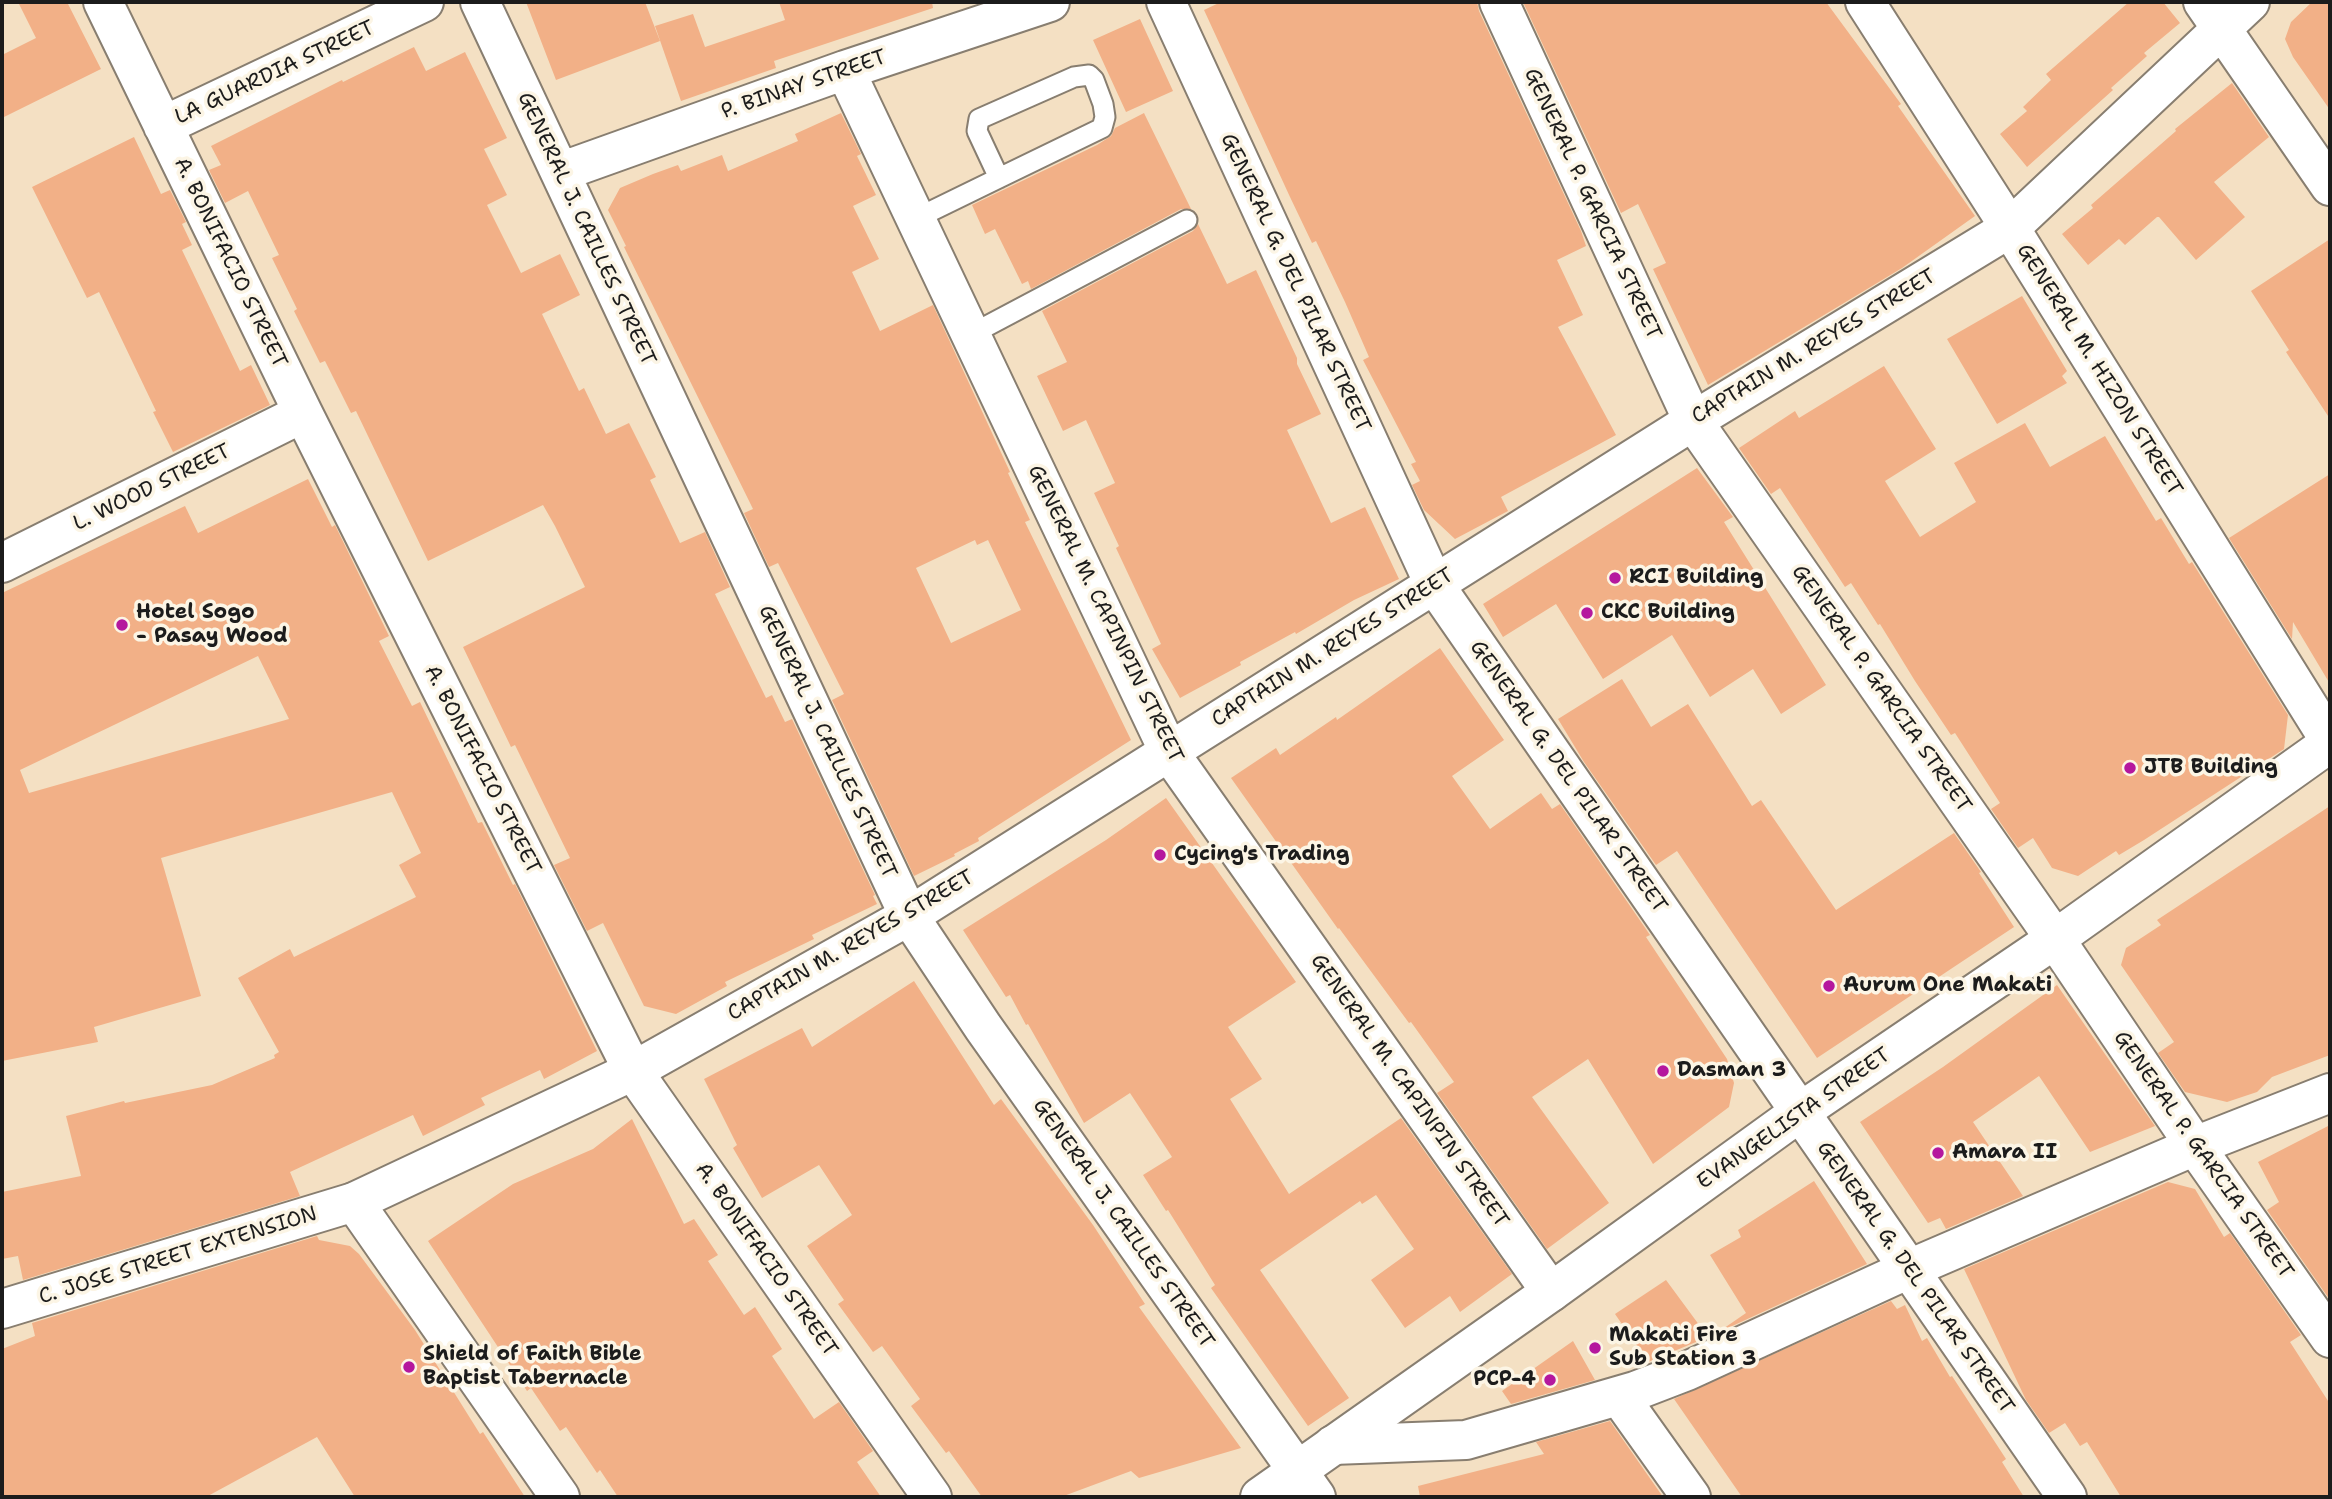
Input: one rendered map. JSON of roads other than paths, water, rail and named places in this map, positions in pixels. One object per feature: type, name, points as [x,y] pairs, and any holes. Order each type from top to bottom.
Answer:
[{"type":"street","name":"A. BONIFACIO STREET","points":[[103,2],[303,413],[633,1071],[932,1497]]},
{"type":"street","name":"LA GUARDIA STREET","points":[[163,125],[424,2]]},
{"type":"street","name":"GENERAL J. CAILLES STREET","points":[[480,2],[909,916],[983,1027],[1307,1484]]},
{"type":"street","name":"P. BINAY STREET","points":[[560,172],[845,70],[1050,2]]},
{"type":"street","name":"GENERAL G. DEL PILAR STREET","points":[[1166,2],[1434,584],[2067,1497]]},
{"type":"street","name":"GENERAL P. GARCIA STREET","points":[[1499,2],[1693,421],[2056,939],[2195,1146],[2330,1338]]},
{"type":"street","name":"GENERAL M. HIZON STREET","points":[[1865,2],[2010,228],[2330,742]]},
{"type":"street","name":"CAPTAIN M. REYES STREET","points":[[354,1202],[633,1071],[909,916],[1693,421],[2010,228],[2213,15],[2250,2]]},
{"type":"street","points":[[2213,15],[2330,186]]},
{"type":"street","name":"GENERAL M. CAPINPIN STREET","points":[[845,70],[1169,752],[1551,1292]]},
{"type":"street","name":"L. WOOD STREET","points":[[2,563],[303,413]]},
{"type":"street","name":"EVANGELISTA STREET","points":[[1260,1497],[1307,1484],[1333,1445],[1800,1112],[2056,939],[2330,742]]},
{"type":"street","points":[[1333,1445],[1465,1440],[1619,1396],[1687,1371],[1909,1269],[2195,1146],[2330,1093]]},
{"type":"street","points":[[354,1202],[560,1497]]},
{"type":"street","name":"C. JOSE STREET EXTENSION","points":[[2,1309],[354,1202]]},
{"type":"street","points":[[1619,1396],[1691,1497]]},
{"type":"lane","points":[[915,219],[1102,128],[1105,117],[1103,104],[1094,80],[1089,75],[1074,77],[979,119],[977,131],[999,178]]},
{"type":"lane","points":[[970,335],[1186,220]]},
{"type":"place","name":"RCI Building","points":[[1615,578]]},
{"type":"place","name":"CKC Building","points":[[1587,613]]},
{"type":"place","name":"Hotel Sogo - Pasay Wood","points":[[122,625]]},
{"type":"place","name":"JTB Building","points":[[2130,768]]},
{"type":"place","name":"Cycing's Trading","points":[[1160,855]]},
{"type":"place","name":"Aurum One Makati","points":[[1829,986]]},
{"type":"place","name":"Dasman 3","points":[[1663,1071]]},
{"type":"place","name":"Amara II","points":[[1938,1153]]},
{"type":"place","name":"Makati Fire Sub Station 3","points":[[1595,1348]]},
{"type":"place","name":"Shield of Faith Bible Baptist Tabernacle","points":[[409,1367]]},
{"type":"place","name":"PCP-4","points":[[1550,1380]]}]
